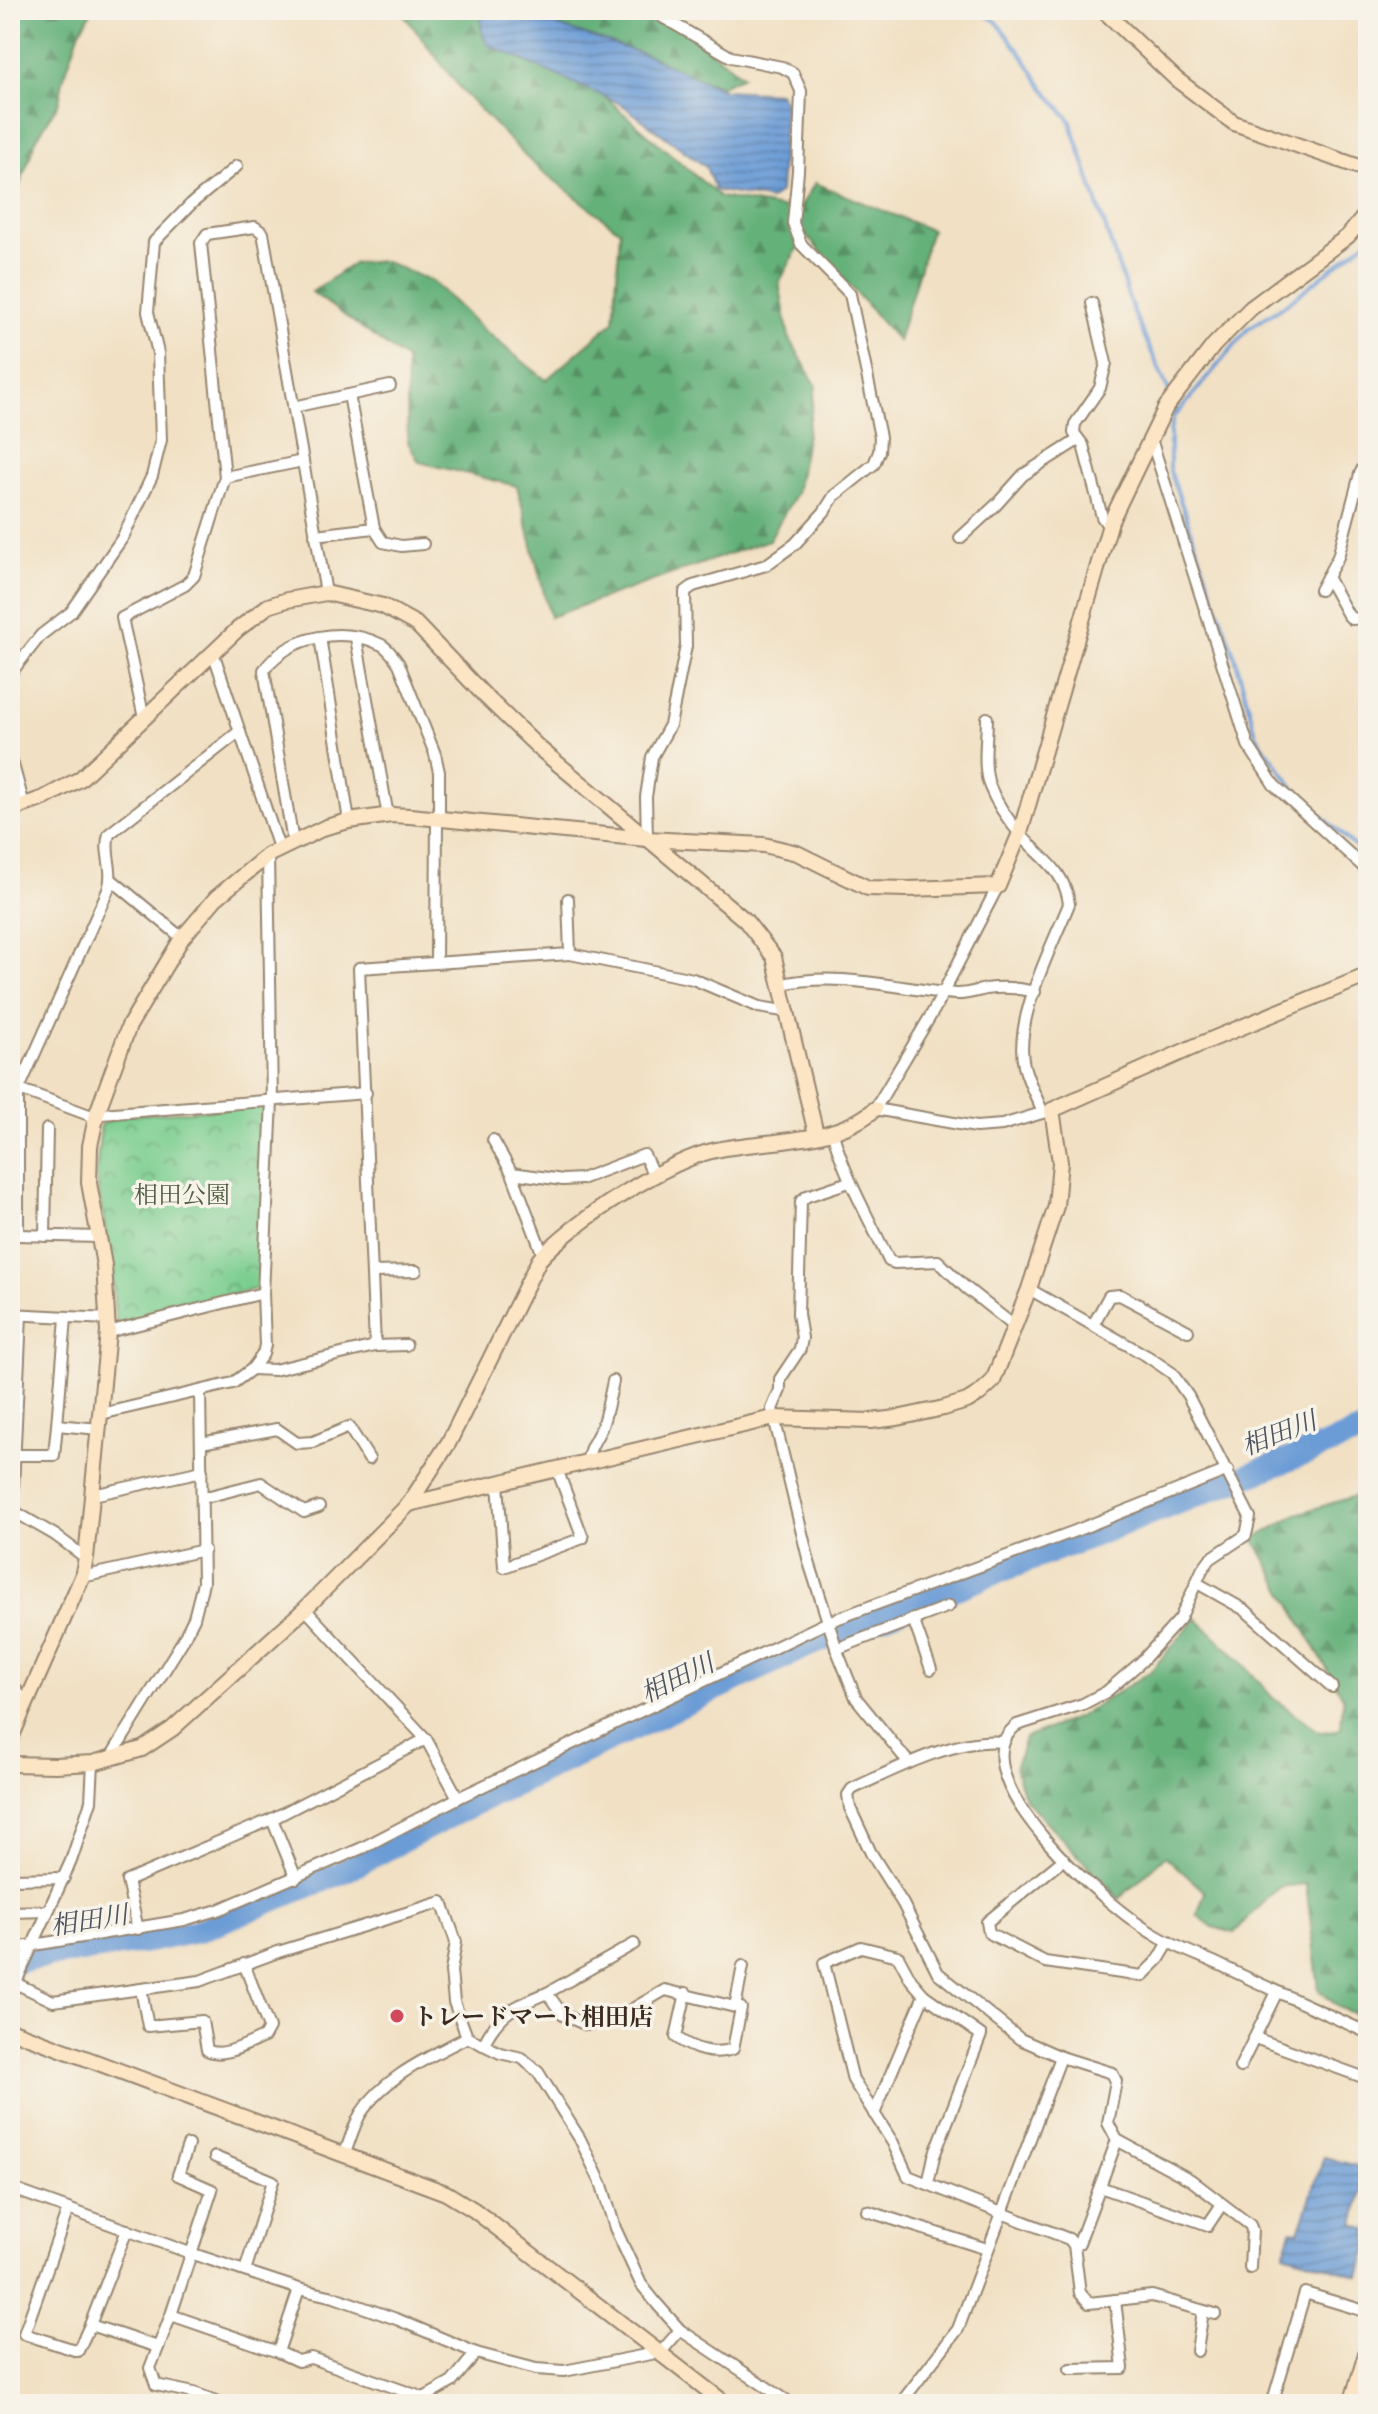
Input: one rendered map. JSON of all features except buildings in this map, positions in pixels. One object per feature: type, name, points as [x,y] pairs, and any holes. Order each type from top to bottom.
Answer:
[{"type":"street","points":[[647,839],[646,797],[652,757],[670,725],[686,646],[685,592],[693,586],[766,565],[795,544],[834,496],[874,464],[880,437],[850,294],[801,244],[793,223],[801,91],[793,73],[782,67],[731,57],[650,10]]},
{"type":"street","points":[[1103,10],[1176,79],[1234,123],[1368,170]]},
{"type":"street","points":[[10,674],[41,635],[71,612],[123,537],[152,476],[161,440],[158,353],[148,312],[154,242],[191,204],[237,166]]},
{"type":"street","points":[[10,1764],[93,1763],[142,1749],[172,1729],[305,1609],[409,1504],[449,1442],[543,1255],[553,1244],[654,1176],[684,1160],[714,1150],[832,1130],[854,1124],[875,1109],[943,992],[998,886],[1020,833],[1109,527],[1150,437],[1174,396],[1214,345],[1251,308],[1348,236],[1368,212]]},
{"type":"street","points":[[144,718],[122,618],[185,585],[194,576],[225,477],[201,243],[207,234],[255,227],[263,233],[326,593]]},
{"type":"street","points":[[1092,303],[1106,363],[1100,388],[1075,424],[1074,433],[1083,445],[1102,517],[1109,527]]},
{"type":"street","points":[[293,407],[390,386]]},
{"type":"street","points":[[349,395],[374,528],[383,542],[401,546],[423,544]]},
{"type":"street","points":[[1150,437],[1248,745],[1274,785],[1368,871]]},
{"type":"street","points":[[960,538],[1023,475],[1078,440]]},
{"type":"street","points":[[1320,590],[1338,557],[1360,474],[1368,458]]},
{"type":"street","points":[[225,477],[303,461]]},
{"type":"street","points":[[315,535],[374,528]]},
{"type":"street","points":[[1327,577],[1348,615],[1352,619],[1363,618]]},
{"type":"street","points":[[10,754],[17,808],[80,779],[213,652],[268,606],[326,593],[383,606],[416,624],[539,748],[745,920],[774,957],[816,1134]]},
{"type":"street","points":[[320,637],[349,821]]},
{"type":"street","points":[[293,842],[264,670],[300,641],[320,637],[356,638],[384,646],[399,664],[435,754],[439,772],[436,962]]},
{"type":"street","points":[[356,638],[388,816]]},
{"type":"street","points":[[57,1425],[100,1421],[233,1383],[252,1369],[263,1354],[265,1345],[263,1293],[272,1101],[274,852],[240,731],[213,652]]},
{"type":"street","points":[[409,1504],[773,1418],[871,1421],[918,1414],[967,1401],[993,1381],[1029,1289],[1056,1206],[1060,1162],[1048,1112],[1024,1066],[1022,1048],[1035,992],[1069,904],[1062,877],[1020,833],[990,788],[987,778],[987,718]]},
{"type":"street","points":[[99,1237],[14,1235],[14,1092],[112,880],[112,867],[105,846],[109,834],[240,731]]},
{"type":"street","points":[[10,1740],[82,1577],[86,1558],[108,1326],[104,1265],[89,1183],[90,1146],[97,1113],[129,1026],[182,938],[216,898],[274,852],[293,842],[349,821],[388,816],[647,839],[764,845],[797,853],[868,888],[998,886]]},
{"type":"street","points":[[112,880],[182,938]]},
{"type":"street","points":[[568,899],[570,954]]},
{"type":"street","points":[[375,1346],[359,968],[570,954],[693,979],[759,1007],[789,1012]]},
{"type":"street","points":[[875,1109],[976,1127],[1002,1125],[1048,1112],[1198,1045],[1368,975]]},
{"type":"street","points":[[782,984],[805,979],[958,995],[990,988],[1035,992]]},
{"type":"street","points":[[14,1092],[89,1115],[366,1093]]},
{"type":"street","points":[[45,1236],[47,1129]]},
{"type":"street","points":[[832,1130],[849,1182],[858,1193],[889,1261],[938,1261],[1014,1326]]},
{"type":"street","points":[[493,1140],[512,1173],[543,1255]]},
{"type":"street","points":[[512,1173],[563,1180],[581,1179],[644,1155],[654,1176]]},
{"type":"street","points":[[849,1182],[817,1192],[801,1201],[798,1314],[802,1338],[800,1349],[780,1379],[780,1390],[772,1409],[809,1562],[835,1646],[856,1698],[909,1763]]},
{"type":"street","points":[[373,1272],[416,1271]]},
{"type":"street","points":[[1029,1289],[1172,1373],[1188,1396],[1250,1517],[1246,1535],[1210,1559],[1180,1619],[1141,1662],[1106,1692],[1083,1704],[1017,1725],[1008,1732],[1001,1757],[1005,1779],[1014,1800],[1083,1879],[1152,1934],[1368,2033]]},
{"type":"street","points":[[86,1558],[11,1509],[15,1455],[15,1315],[66,1318],[108,1326],[263,1293]]},
{"type":"street","points":[[1093,1325],[1109,1296],[1120,1295],[1188,1331]]},
{"type":"street","points":[[15,1455],[54,1455],[66,1318]]},
{"type":"street","points":[[252,1369],[274,1370],[375,1346],[406,1345]]},
{"type":"street","points":[[588,1462],[588,1449],[600,1429],[613,1381]]},
{"type":"street","points":[[109,1760],[182,1642],[194,1618],[203,1583],[200,1392]]},
{"type":"street","points":[[201,1443],[277,1429],[297,1443],[313,1442],[349,1427],[369,1459]]},
{"type":"street","points":[[498,1483],[504,1567],[583,1538],[557,1469]]},
{"type":"street","points":[[93,1495],[202,1471]]},
{"type":"street","points":[[10,1949],[138,1929],[218,1910],[296,1878],[828,1624],[1229,1472]]},
{"type":"street","points":[[202,1498],[261,1483],[304,1512],[319,1507]]},
{"type":"street","points":[[82,1577],[204,1550]]},
{"type":"street","points":[[1197,1583],[1245,1610],[1332,1687]]},
{"type":"street","points":[[835,1646],[949,1606]]},
{"type":"street","points":[[305,1609],[426,1739],[458,1798]]},
{"type":"street","points":[[913,1619],[931,1669]]},
{"type":"street","points":[[10,1680],[25,1704]]},
{"type":"street","points":[[138,1929],[127,1881],[272,1819],[426,1739]]},
{"type":"street","points":[[1004,1742],[972,1743],[909,1763],[852,1789],[848,1795],[850,1808],[871,1853],[903,1904],[938,1973],[1020,2039],[1061,2057],[1112,2073],[1116,2081],[1108,2123],[1117,2140],[1191,2180],[1250,2225],[1250,2268]]},
{"type":"street","points":[[10,1995],[64,1878],[91,1801],[93,1763]]},
{"type":"street","points":[[272,1819],[296,1878]]},
{"type":"street","points":[[1064,1859],[987,1922],[989,1933],[1045,1962],[1142,1976],[1159,1959],[1169,1942]]},
{"type":"street","points":[[10,1879],[64,1878]]},
{"type":"street","points":[[15,1983],[53,2001],[200,1981],[244,1964],[442,1902],[456,1942],[451,1971],[454,2002],[467,2037],[500,2053],[522,2058],[538,2072],[591,2162],[602,2185],[615,2228],[641,2284],[680,2330],[792,2404]]},
{"type":"street","points":[[10,1912],[48,1911]]},
{"type":"street","points":[[483,2045],[494,2023],[511,2010],[634,1944]]},
{"type":"street","points":[[928,2184],[934,2156],[981,2035],[924,1995],[911,1980],[898,1956],[861,1947],[824,1963],[853,2080],[893,2143],[908,2176],[928,2184],[1001,2212],[1069,2239],[1074,2245],[1080,2293],[1089,2303],[1152,2296],[1215,2314]]},
{"type":"street","points":[[141,1989],[148,2026],[202,2021],[207,2050],[216,2054],[227,2052],[264,2037],[269,2028],[244,1964]]},
{"type":"street","points":[[735,2007],[743,1966]]},
{"type":"street","points":[[547,1993],[563,2015],[587,2025],[622,2015],[665,1990],[686,1993],[741,2008],[733,2049],[725,2052],[692,2049],[676,2037],[686,1993]]},
{"type":"street","points":[[1240,2067],[1277,1992]]},
{"type":"street","points":[[874,2114],[924,1995]]},
{"type":"street","points":[[10,2030],[446,2193],[474,2210],[726,2404]]},
{"type":"street","points":[[345,2153],[361,2114],[376,2095],[400,2074],[467,2037]]},
{"type":"street","points":[[1255,2038],[1368,2079]]},
{"type":"street","points":[[900,2404],[958,2329],[1061,2057]]},
{"type":"street","points":[[1074,2245],[1079,2243],[1117,2140]]},
{"type":"street","points":[[188,2145],[178,2175],[212,2190],[150,2368],[156,2385],[194,2393],[224,2404]]},
{"type":"street","points":[[215,2157],[273,2181],[245,2271]]},
{"type":"street","points":[[1100,2187],[1200,2224],[1208,2225],[1213,2221],[1222,2204]]},
{"type":"street","points":[[10,2188],[190,2253],[399,2320],[476,2353],[536,2369],[564,2371],[661,2352],[680,2330]]},
{"type":"street","points":[[68,2209],[24,2334],[78,2351],[127,2230]]},
{"type":"street","points":[[867,2211],[987,2249]]},
{"type":"street","points":[[278,2352],[299,2289]]},
{"type":"street","points":[[1272,2404],[1305,2293],[1368,2312]]},
{"type":"street","points":[[1070,2369],[1123,2368],[1115,2300]]},
{"type":"street","points":[[1197,2351],[1203,2311]]},
{"type":"street","points":[[171,2315],[298,2361],[311,2358],[424,2398]]},
{"type":"street","points":[[90,2325],[158,2347]]},
{"type":"street","points":[[1351,2404],[1368,2347]]},
{"type":"street","points":[[413,2404],[452,2382],[476,2353]]},
{"type":"green space","points":[[10,10],[93,10],[80,31],[63,80],[59,102],[36,140],[10,213]]},
{"type":"green space","points":[[400,10],[657,10],[743,76],[721,86],[515,19],[720,197],[798,211],[815,183],[931,230],[898,341],[805,234],[779,283],[789,337],[816,386],[796,493],[769,540],[550,617],[517,486],[419,462],[408,442],[406,360],[312,292],[354,263],[384,261],[433,282],[481,328],[546,380],[614,321],[620,231],[532,163],[464,93]]},
{"type":"green space","name":"相田公園","points":[[261,1106],[267,1111],[259,1288],[118,1323],[96,1176],[101,1125],[118,1116]]},
{"type":"green space","points":[[1368,1492],[1368,2014],[1362,2017],[1338,2007],[1319,1990],[1306,1884],[1279,1887],[1234,1933],[1213,1927],[1197,1915],[1205,1892],[1165,1856],[1119,1899],[1025,1799],[1015,1769],[1025,1738],[1078,1717],[1150,1672],[1196,1618],[1239,1659],[1273,1698],[1320,1732],[1341,1729],[1343,1697],[1254,1539],[1297,1514]]},
{"type":"water","points":[[484,10],[509,10],[650,56],[724,90],[779,93],[785,102],[780,192],[771,200],[715,190],[706,167],[621,104],[489,45],[481,28]]},
{"type":"water","points":[[1324,2157],[1368,2169],[1354,2224],[1368,2229],[1368,2245],[1359,2276],[1284,2253],[1291,2231],[1299,2232]]},
{"type":"waterway","points":[[975,10],[996,21],[1070,120],[1133,311],[1169,391]]},
{"type":"waterway","points":[[1177,414],[1249,328],[1288,303],[1368,240]]},
{"type":"waterway","points":[[1176,407],[1170,431],[1170,471],[1235,657],[1257,737],[1298,794],[1368,859]]},
{"type":"waterway","name":"相田川","points":[[10,1962],[197,1931],[340,1873],[463,1809],[809,1645],[1368,1429]]},
{"type":"place","name":"トレードマート相田店","points":[[397,2016]]}]
